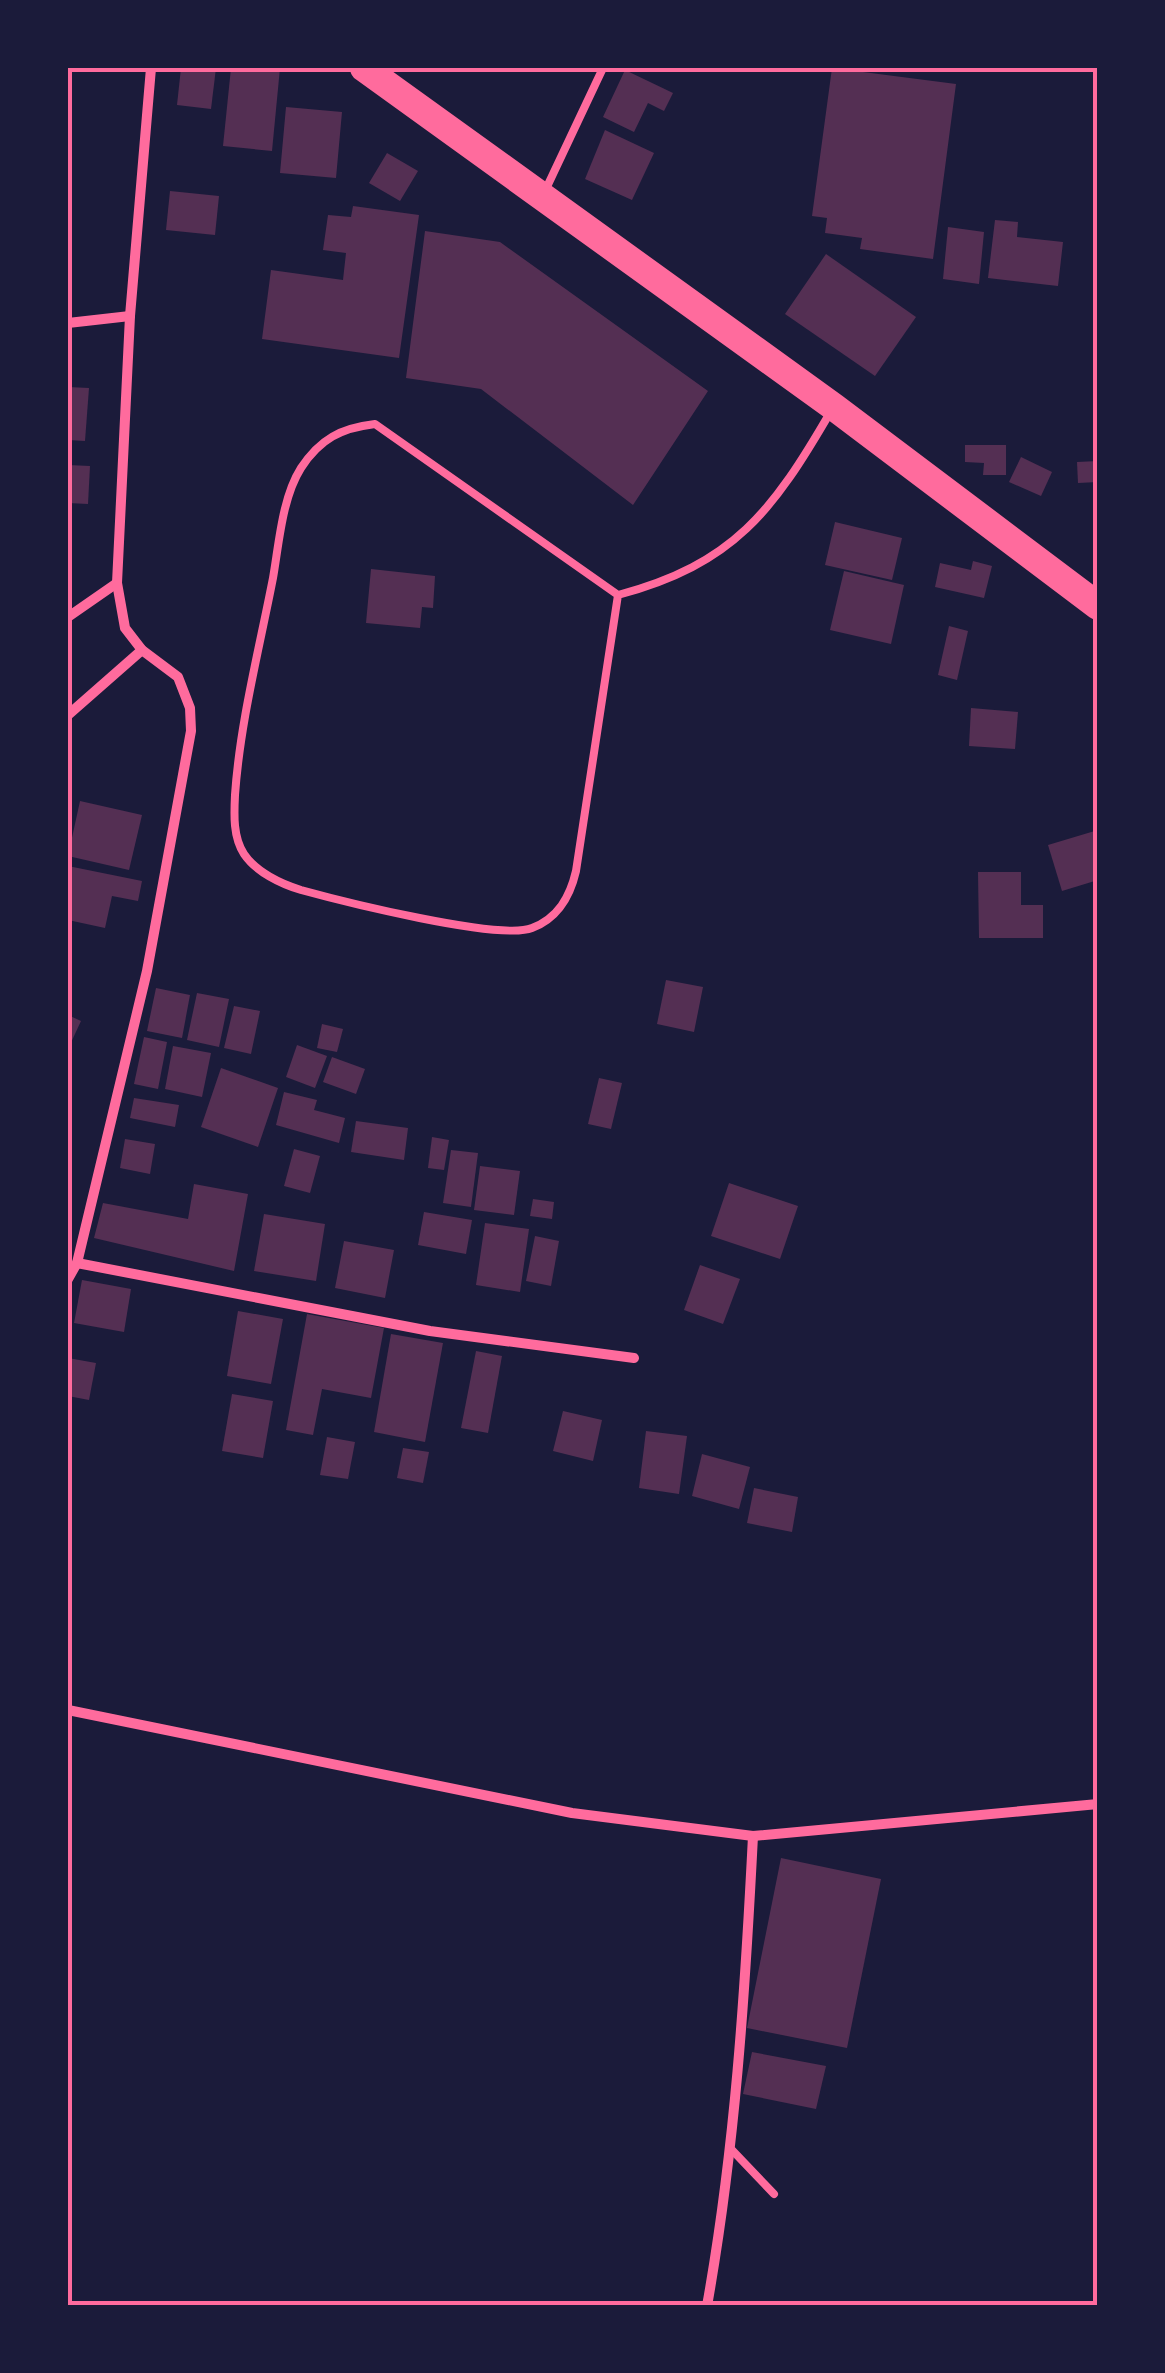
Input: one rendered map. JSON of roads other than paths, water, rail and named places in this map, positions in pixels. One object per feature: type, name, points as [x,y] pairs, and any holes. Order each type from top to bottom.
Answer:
[{"type":"highway","points":[[378,73],[1098,606]]},
{"type":"street","points":[[68,1278],[77,1262],[147,971],[191,731],[190,708],[178,677],[142,650],[126,628],[117,583],[130,316],[151,68]]},
{"type":"street","points":[[68,322],[130,316]]},
{"type":"street","points":[[68,617],[117,583]]},
{"type":"street","points":[[68,716],[142,650]]},
{"type":"street","points":[[77,1262],[430,1330],[634,1358]]},
{"type":"street","points":[[68,1710],[572,1813],[753,1836],[1098,1804]]},
{"type":"street","points":[[707,2306],[732,2150],[753,1836]]},
{"type":"lane","points":[[543,195],[602,68]]},
{"type":"lane","points":[[618,595],[672,580],[757,522],[790,482],[834,407]]},
{"type":"lane","points":[[375,424],[618,595],[576,872],[570,896],[550,918],[529,930],[491,931],[298,889],[264,873],[245,855],[235,834],[235,796],[285,515],[298,472],[319,445],[342,428],[375,424]]},
{"type":"lane","points":[[732,2150],[774,2194]]}]
